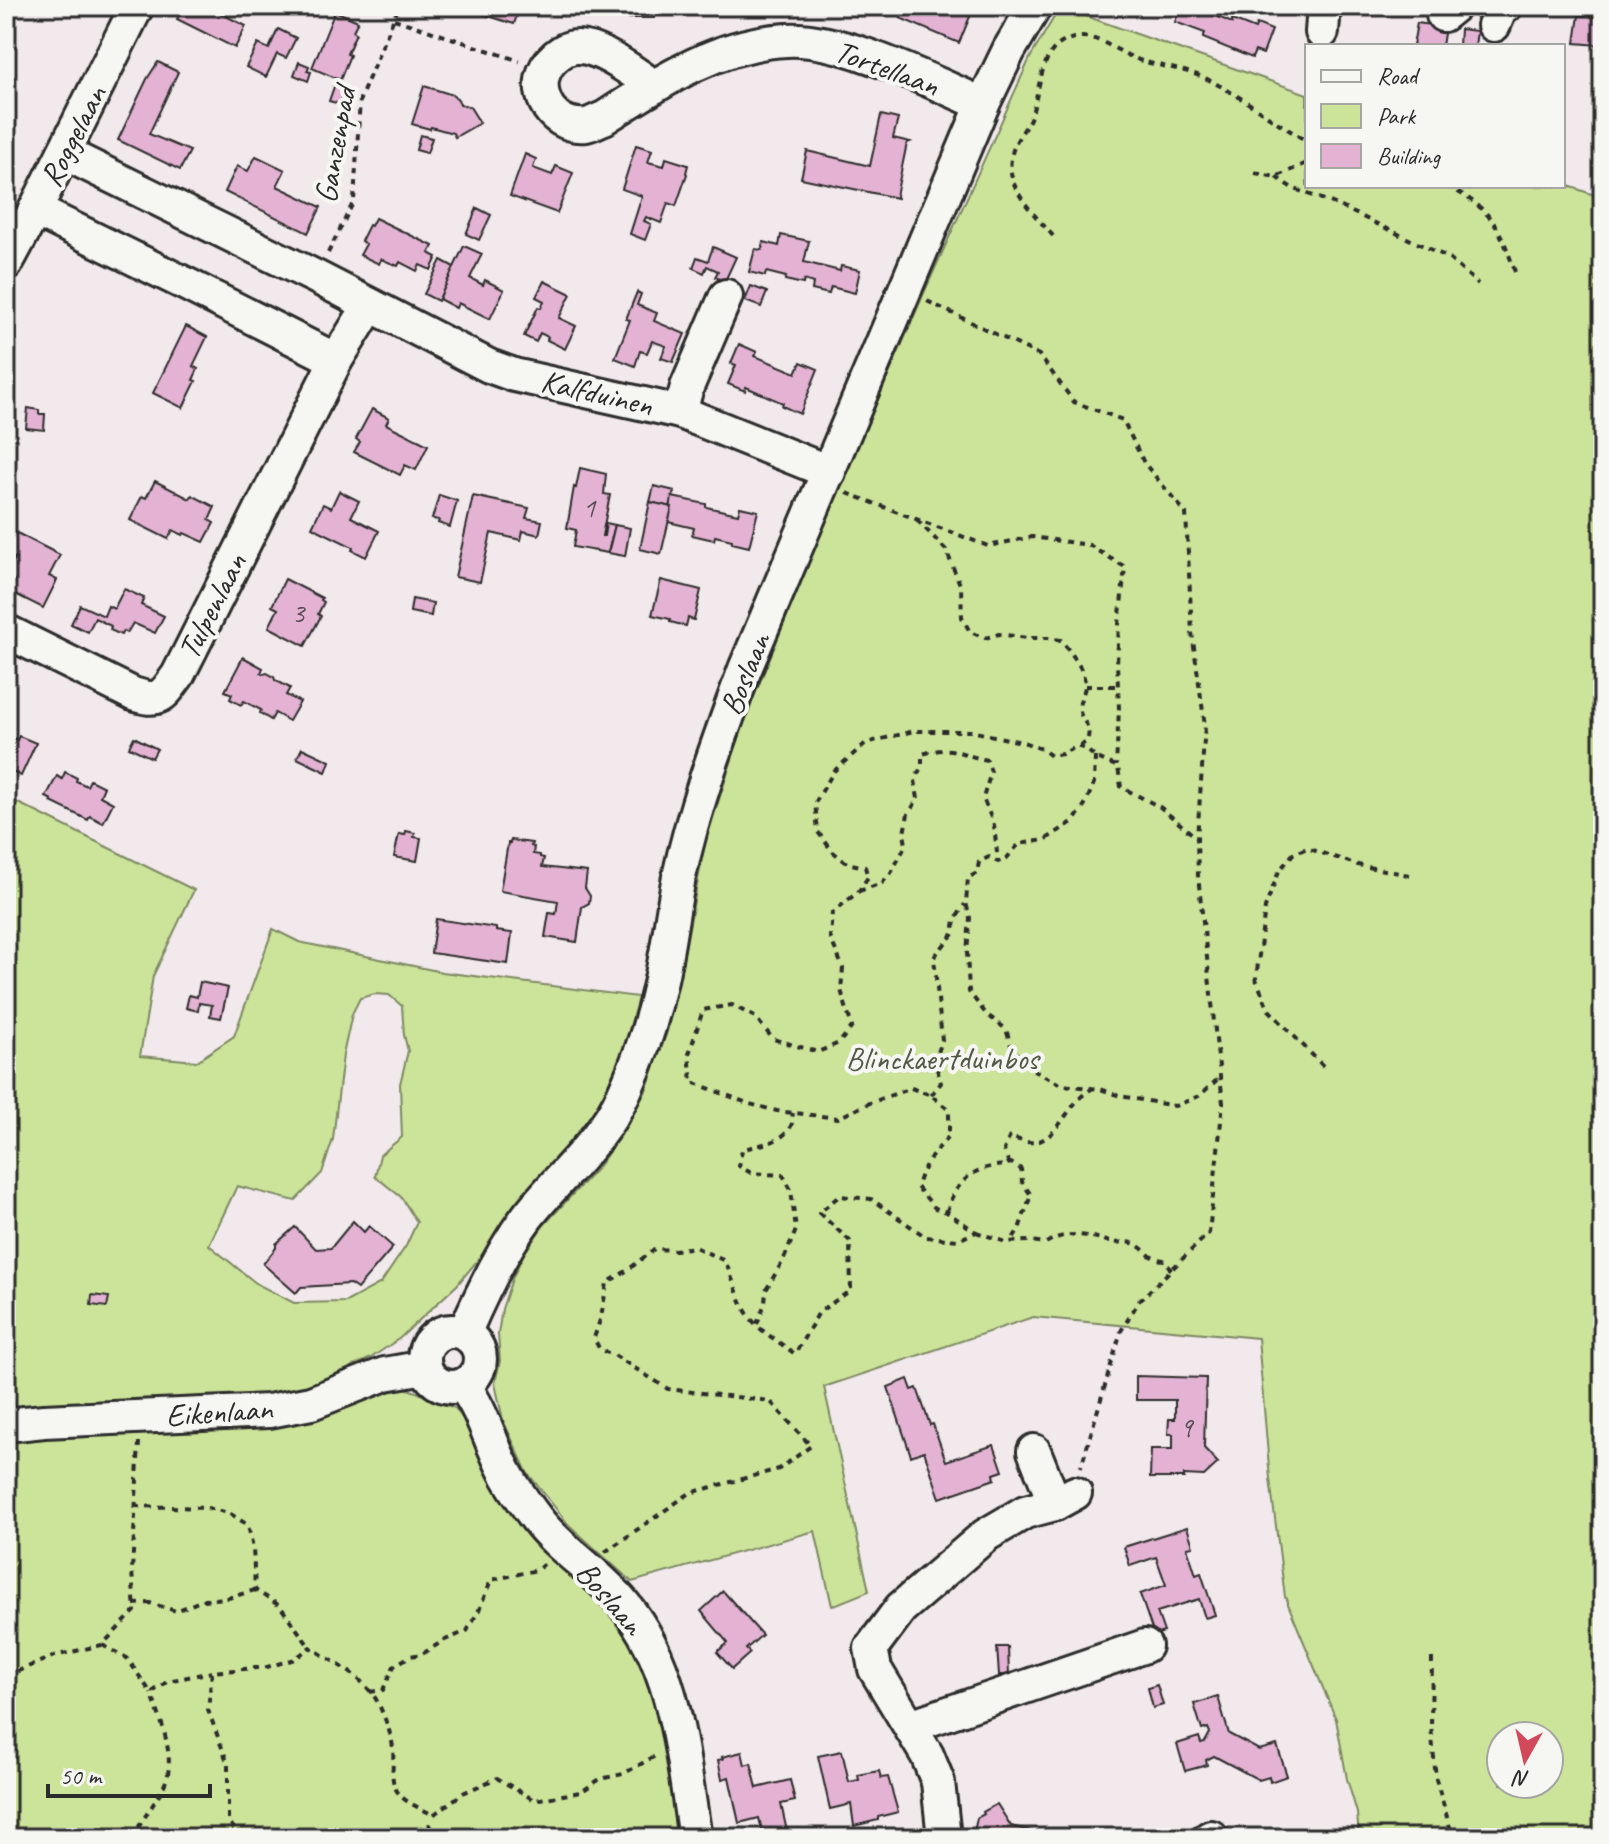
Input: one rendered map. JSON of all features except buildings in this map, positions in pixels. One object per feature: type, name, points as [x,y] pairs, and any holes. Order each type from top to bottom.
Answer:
[{"type":"street","name":"Roggelaan","points":[[6,264],[137,6]]},
{"type":"street","name":"Boslaan","points":[[464,1334],[512,1238],[600,1133],[625,1090],[661,982],[680,875],[699,803],[745,669],[983,104],[1035,6]]},
{"type":"street","name":"Tortellaan","points":[[545,69],[541,84],[548,111],[575,124],[588,125],[699,62],[731,49],[788,40],[841,48],[983,104]]},
{"type":"street","points":[[545,69],[565,49],[594,49],[654,87]]},
{"type":"street","name":"Kalfduinen","points":[[64,153],[477,360],[514,375],[680,412],[825,482]]},
{"type":"street","points":[[35,210],[336,360],[370,305]]},
{"type":"street","points":[[680,412],[687,387],[726,296]]},
{"type":"street","name":"Tulpenlaan","points":[[6,631],[133,694],[148,699],[164,694],[178,675],[336,360]]},
{"type":"street","points":[[451,1332],[464,1334],[475,1344],[480,1359],[477,1373],[463,1385],[447,1387],[437,1383],[425,1367],[430,1342],[437,1336],[451,1332]]},
{"type":"street","name":"Eikenlaan","points":[[6,1425],[269,1411],[311,1403],[385,1374],[425,1367]]},
{"type":"street","name":"Boslaan","points":[[463,1385],[473,1399],[504,1469],[537,1519],[602,1580],[642,1629],[661,1669],[672,1704],[695,1838]]},
{"type":"street","points":[[944,1838],[938,1782],[912,1728],[875,1669],[871,1648],[901,1608],[986,1535],[1025,1512],[1065,1498],[1034,1451]]},
{"type":"street","points":[[912,1728],[1145,1646]]},
{"type":"path","name":"Ganzenpad","points":[[316,277],[354,201],[360,99],[399,6]]},
{"type":"path","points":[[394,19],[545,69]]},
{"type":"path","points":[[1053,236],[1013,185],[1009,165],[1014,144],[1033,112],[1046,61],[1058,44],[1082,35],[1139,60],[1208,79],[1305,140]]},
{"type":"path","points":[[1276,177],[1305,164]]},
{"type":"path","points":[[1255,173],[1276,177],[1292,188],[1335,204],[1447,257],[1478,284]]},
{"type":"path","points":[[1451,188],[1466,196],[1494,220],[1515,272]]},
{"type":"path","points":[[905,291],[1039,355],[1074,402],[1123,420],[1144,463],[1186,513],[1192,633],[1205,726],[1197,838],[1198,876],[1223,1103],[1209,1233],[1139,1301],[1121,1331],[1065,1498]]},
{"type":"path","points":[[825,482],[988,546],[1032,537],[1089,545],[1125,567],[1119,624],[1116,767]]},
{"type":"path","points":[[915,518],[946,550],[961,587],[962,617],[970,632],[985,638],[999,634],[1061,640],[1082,672],[1085,686],[1079,706],[1087,724],[1087,742],[1051,756],[1026,743],[971,731],[914,731],[866,743],[834,771],[815,803],[818,832],[832,851],[847,863],[865,867],[868,877],[859,891],[832,913],[830,937],[843,968],[841,990],[852,1027],[839,1043],[818,1052],[773,1039],[755,1017],[732,1005],[703,1010],[689,1054],[692,1082],[750,1104],[838,1118],[911,1088],[931,1095],[949,1110],[949,1136],[920,1173],[917,1187],[935,1208],[947,1212],[976,1232],[1006,1242],[1046,1243],[1058,1236],[1072,1235],[1111,1243],[1129,1242],[1154,1259],[1165,1260],[1171,1270]]},
{"type":"path","points":[[1085,686],[1118,686]]},
{"type":"path","points":[[1077,746],[1118,767],[1121,787],[1160,807],[1197,838]]},
{"type":"path","points":[[859,891],[882,883],[891,873],[906,845],[904,833],[908,814],[918,799],[915,780],[922,765],[922,754],[936,750],[954,750],[971,758],[987,760],[991,772],[983,798],[994,825],[998,862]]},
{"type":"path","points":[[1095,757],[1094,783],[1074,821],[1045,840],[1019,844],[1006,859],[998,862],[989,857],[979,862],[977,873],[968,878],[969,992],[986,1014],[1006,1029],[1012,1049],[1033,1070],[1062,1085],[1093,1088],[1175,1106],[1199,1096],[1220,1077]]},
{"type":"path","points":[[1323,1066],[1269,1010],[1256,979],[1265,908],[1279,871],[1293,854],[1307,848],[1358,865],[1409,875]]},
{"type":"path","points":[[931,1095],[941,1083],[935,1062],[942,1040],[934,957],[953,934],[955,920],[966,902]]},
{"type":"path","points":[[1009,1164],[1004,1150],[1010,1136],[1018,1141],[1033,1142],[1050,1137],[1081,1097],[1093,1088]]},
{"type":"path","points":[[757,1324],[766,1290],[792,1243],[795,1224],[791,1190],[783,1175],[751,1173],[739,1166],[742,1150],[775,1142],[790,1127],[793,1113]]},
{"type":"path","points":[[947,1212],[957,1188],[971,1173],[1009,1164],[1021,1169],[1022,1182],[1031,1195],[1012,1242]]},
{"type":"path","points":[[370,1692],[383,1690],[394,1666],[467,1631],[491,1580],[537,1570],[631,1536],[690,1493],[779,1469],[811,1446],[770,1401],[668,1389],[614,1355],[600,1350],[594,1338],[607,1283],[654,1249],[695,1247],[725,1261],[749,1316],[770,1337],[795,1354],[819,1312],[851,1290],[850,1241],[819,1213],[839,1196],[871,1199],[926,1237],[958,1240],[976,1232]]},
{"type":"path","points":[[6,1676],[54,1656],[102,1645],[135,1611],[132,1571],[140,1417]]},
{"type":"path","points":[[135,1506],[207,1508],[229,1513],[248,1525],[253,1548],[255,1590]]},
{"type":"path","points":[[134,1604],[150,1603],[176,1611],[203,1600],[228,1598],[255,1590],[280,1606],[310,1647],[353,1675],[376,1698],[393,1749],[391,1771],[396,1789],[401,1797],[433,1815]]},
{"type":"path","points":[[102,1645],[127,1658],[151,1693],[168,1750],[167,1778],[133,1838]]},
{"type":"path","points":[[151,1693],[168,1681],[212,1672],[267,1667],[295,1659],[310,1647]]},
{"type":"path","points":[[1432,1658],[1431,1727],[1436,1779],[1453,1838]]},
{"type":"path","points":[[212,1672],[208,1710],[228,1764],[228,1821],[242,1838]]},
{"type":"path","points":[[394,1838],[429,1825],[433,1815],[463,1793],[497,1778],[534,1800],[581,1792],[600,1779],[623,1774],[679,1740]]},
{"type":"path","points":[[429,1825],[436,1838]]},
{"type":"path","points":[[6,1828],[31,1838]]},
{"type":"green space","name":"Blinckaertduinbos","points":[[1060,7],[1305,93],[1305,188],[1565,188],[1565,185],[1603,198],[1603,1838],[1359,1838],[1357,1813],[1336,1719],[1285,1597],[1270,1479],[1258,1338],[1033,1317],[824,1387],[869,1591],[832,1606],[815,1531],[632,1582],[569,1525],[527,1472],[503,1420],[495,1383],[500,1361],[498,1334],[502,1309],[523,1255],[543,1226],[598,1167],[645,1093],[667,1032],[705,843],[746,716],[833,504],[1030,58]]},
{"type":"green space","points":[[6,797],[194,890],[153,976],[140,1056],[197,1061],[234,1036],[273,929],[299,942],[442,972],[638,997],[625,1046],[587,1124],[457,1285],[400,1338],[371,1358],[292,1395],[6,1411]],"holes":[[[375,994],[389,995],[402,1006],[408,1051],[400,1084],[402,1137],[380,1155],[375,1176],[401,1197],[417,1222],[406,1246],[381,1283],[346,1302],[294,1303],[257,1284],[209,1245],[237,1186],[295,1201],[322,1173],[333,1139],[343,1055],[352,1014],[360,998]]]},
{"type":"green space","points":[[405,1388],[455,1408],[468,1426],[488,1473],[593,1588],[628,1634],[645,1667],[662,1718],[682,1838],[6,1838],[6,1437]]}]
